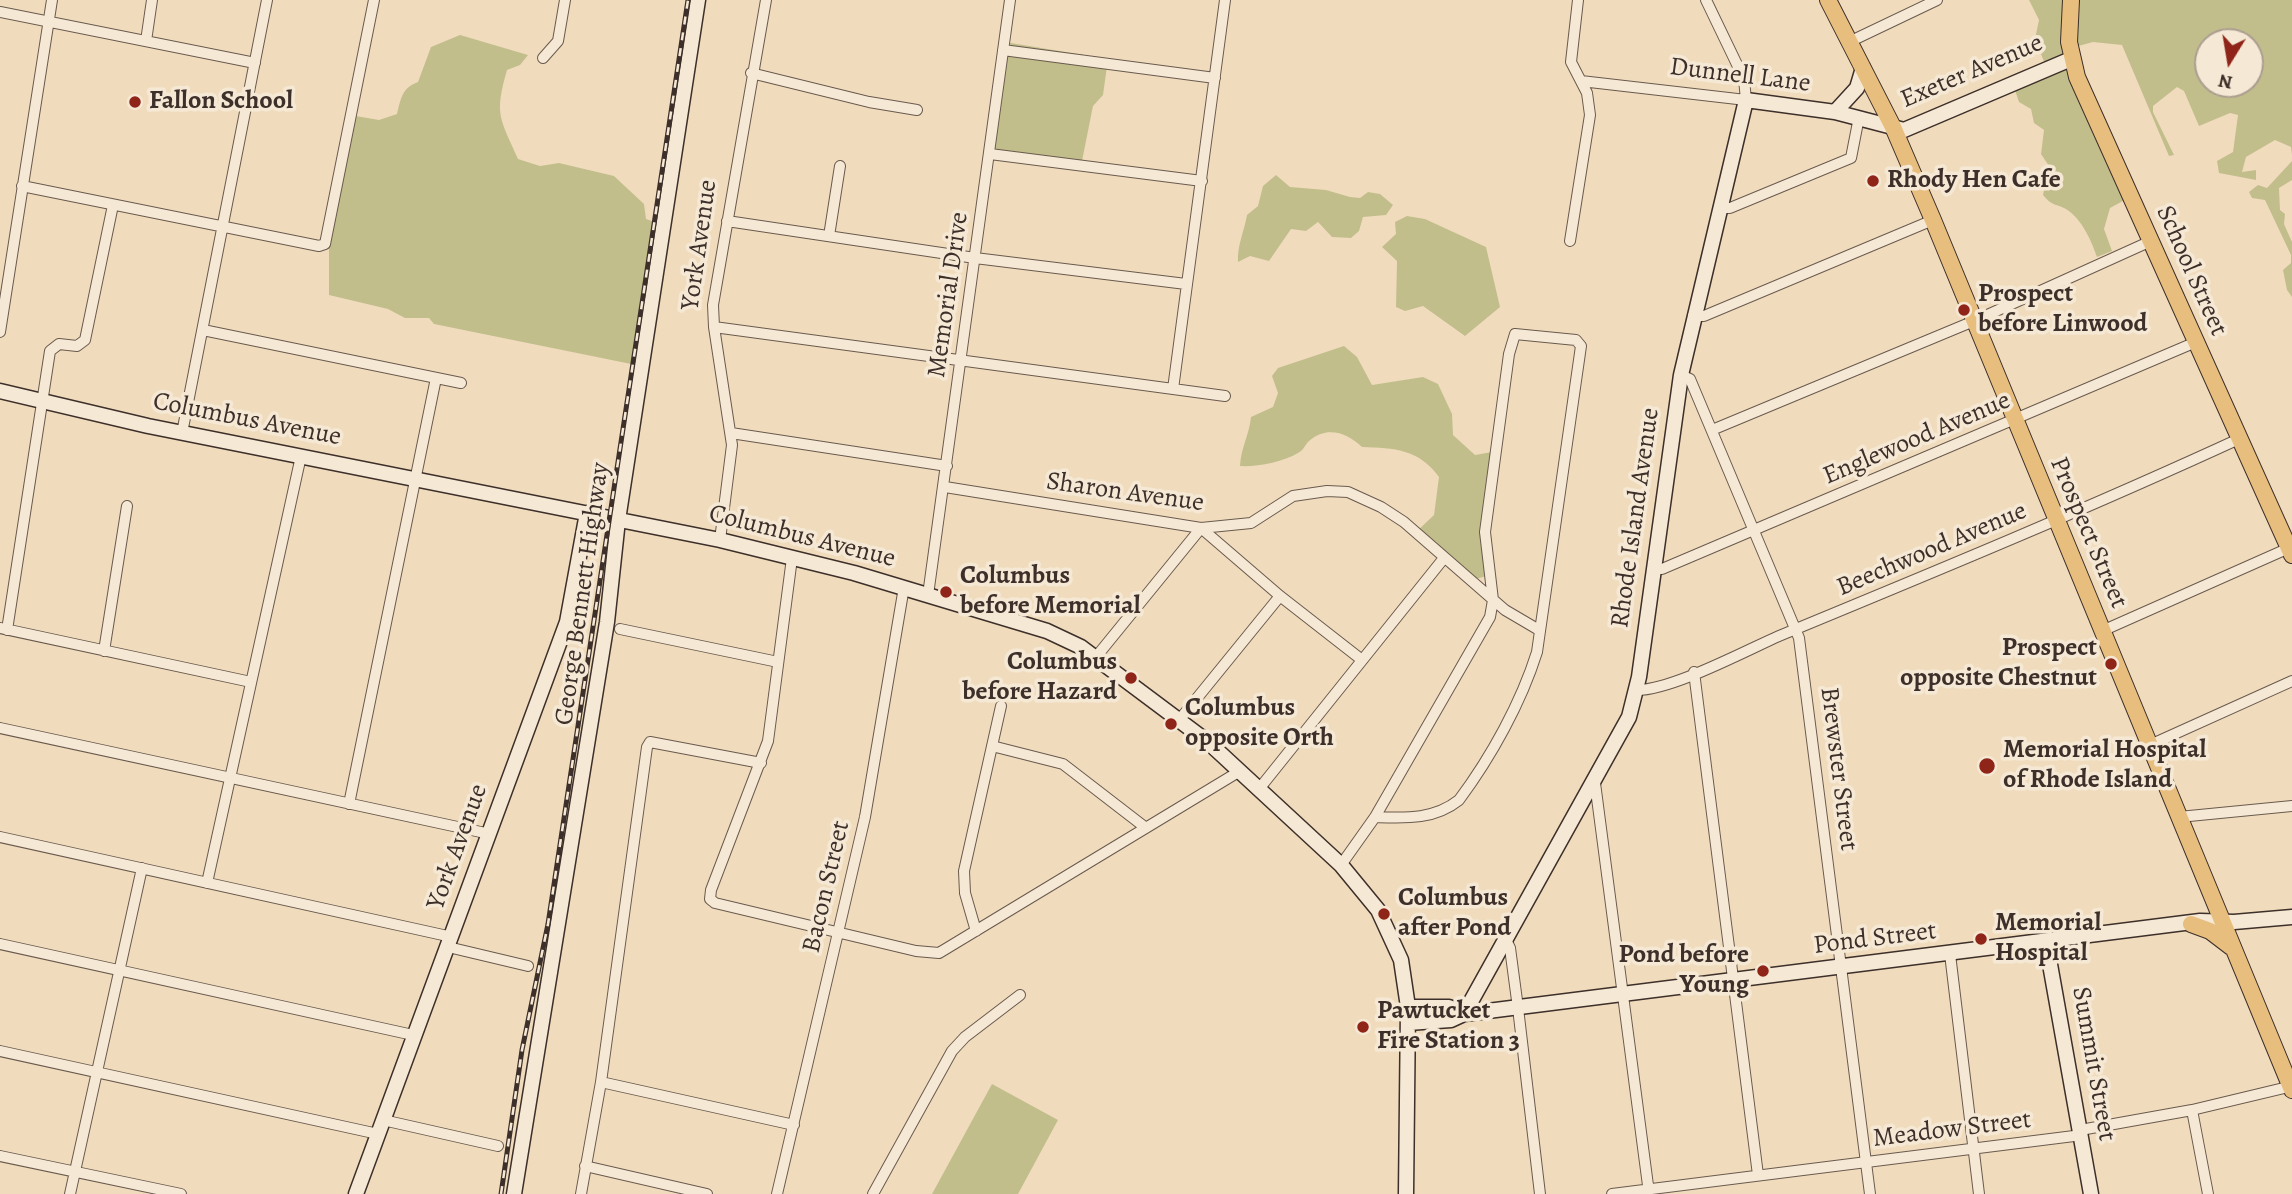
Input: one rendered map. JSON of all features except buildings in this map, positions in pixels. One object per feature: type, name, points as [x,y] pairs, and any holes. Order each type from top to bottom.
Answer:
[{"type":"main road","name":"Prospect Street","points":[[1828,0],[1892,127],[1933,220],[2220,920],[2292,1088]]},
{"type":"main road","name":"School Street","points":[[2071,0],[2071,59],[2290,552]]},
{"type":"main road","points":[[2191,924],[2210,931],[2235,950]]},
{"type":"street","points":[[0,332],[52,0]]},
{"type":"street","points":[[146,41],[152,0]]},
{"type":"street","points":[[182,433],[267,0]]},
{"type":"street","points":[[22,187],[222,227],[325,244],[374,0]]},
{"type":"street","points":[[543,58],[558,41],[565,0]]},
{"type":"street","name":"George Bennett Highway","points":[[514,1194],[607,622],[618,520],[698,0]]},
{"type":"street","name":"York Avenue","points":[[720,540],[730,473],[731,433],[713,305],[751,73],[766,0]]},
{"type":"street","name":"Memorial Drive","points":[[928,595],[945,488],[1010,0]]},
{"type":"street","points":[[1173,389],[1224,0]]},
{"type":"street","points":[[1570,241],[1590,115],[1587,93],[1571,62],[1578,0]]},
{"type":"street","name":"Rhode Island Avenue","points":[[1464,1014],[1595,783],[1629,717],[1636,690],[1681,375],[1745,100],[1744,79],[1706,0]]},
{"type":"street","points":[[1849,42],[1937,0]]},
{"type":"street","points":[[0,12],[255,63]]},
{"type":"street","points":[[1003,50],[1215,78]]},
{"type":"street","name":"Exeter Avenue","points":[[1892,127],[1903,130],[2071,59]]},
{"type":"street","points":[[1835,112],[1857,88],[1863,68]]},
{"type":"street","points":[[751,73],[869,102],[917,110]]},
{"type":"street","name":"Dunnell Lane","points":[[1581,81],[1835,112],[1892,127]]},
{"type":"street","points":[[1719,208],[1730,208],[1851,158],[1859,117]]},
{"type":"street","points":[[990,154],[1202,181]]},
{"type":"street","points":[[829,236],[841,166]]},
{"type":"street","points":[[113,205],[85,340],[77,346],[59,344],[50,351],[4,629],[251,682]]},
{"type":"street","points":[[1693,316],[1704,316],[1933,220]]},
{"type":"street","points":[[726,221],[975,258],[1186,284]]},
{"type":"street","points":[[1712,430],[1974,321],[2151,241]]},
{"type":"street","points":[[714,327],[1225,396]]},
{"type":"street","points":[[203,330],[461,383]]},
{"type":"street","points":[[1341,864],[1375,817],[1485,629],[1493,600],[1485,532],[1509,355],[1515,334],[1576,340],[1581,345],[1538,630],[1537,652],[1530,675],[1508,719],[1458,800],[1447,809],[1419,817],[1375,817]]},
{"type":"street","name":"Englewood Avenue","points":[[1653,569],[1662,569],[1754,531],[2196,342]]},
{"type":"street","name":"Brewster Street","points":[[1681,375],[1690,379],[1796,629],[1818,768],[1870,1194]]},
{"type":"street","points":[[349,804],[436,378]]},
{"type":"street","name":"Columbus Avenue","points":[[0,391],[182,433],[720,540],[904,587],[1047,631],[1096,657],[1180,719],[1341,864],[1367,894],[1387,926],[1401,960],[1408,1007],[1406,1194]]},
{"type":"street","points":[[731,433],[947,466]]},
{"type":"street","name":"Beechwood Avenue","points":[[1636,690],[1649,690],[1694,672],[2057,520],[2241,438]]},
{"type":"street","points":[[207,883],[301,456]]},
{"type":"street","name":"Sharon Avenue","points":[[945,488],[1202,528],[1251,523],[1293,496],[1327,491],[1348,492],[1392,514],[1493,600],[1538,630]]},
{"type":"street","points":[[104,650],[127,506]]},
{"type":"street","name":"York Avenue","points":[[356,1194],[567,622],[587,513]]},
{"type":"street","points":[[1096,657],[1202,528],[1280,596],[1362,660]]},
{"type":"street","points":[[2102,631],[2290,552]]},
{"type":"street","points":[[792,558],[768,741],[710,899],[715,903],[929,953],[947,950],[1240,771]]},
{"type":"street","points":[[1259,789],[1444,558]]},
{"type":"street","name":"Bacon Street","points":[[777,1194],[865,817],[904,587]]},
{"type":"street","points":[[1180,719],[1280,596]]},
{"type":"street","points":[[620,629],[778,662]]},
{"type":"street","points":[[1694,672],[1758,1175]]},
{"type":"street","points":[[2150,745],[2292,681]]},
{"type":"street","points":[[976,931],[965,893],[964,871],[1001,706]]},
{"type":"street","points":[[0,728],[489,834]]},
{"type":"street","points":[[580,1194],[601,1083],[650,742],[761,763]]},
{"type":"street","points":[[992,746],[1063,764],[1146,828]]},
{"type":"street","points":[[1595,783],[1649,1192]]},
{"type":"street","points":[[2179,817],[2292,806]]},
{"type":"street","points":[[0,837],[207,883],[450,942],[528,966]]},
{"type":"street","points":[[70,1194],[142,868]]},
{"type":"street","name":"Pond Street","points":[[1408,1023],[1451,1020],[1464,1014],[2220,920],[2234,922],[2292,917]]},
{"type":"street","points":[[1505,938],[1510,948],[1541,1194]]},
{"type":"street","name":"Summit Street","points":[[2046,942],[2091,1194]]},
{"type":"street","points":[[0,944],[413,1035]]},
{"type":"street","points":[[1950,954],[1979,1194]]},
{"type":"street","points":[[873,1194],[953,1052],[965,1037],[1020,995]]},
{"type":"street","name":"Pond Street","points":[[1408,1007],[1449,1007],[1464,1014]]},
{"type":"street","points":[[0,1051],[378,1135]]},
{"type":"street","points":[[601,1083],[794,1125]]},
{"type":"street","name":"Meadow Street","points":[[1612,1194],[1649,1192],[1758,1175],[1973,1150],[2080,1132],[2292,1088]]},
{"type":"street","points":[[2192,1110],[2208,1194]]},
{"type":"street","points":[[383,1120],[498,1146]]},
{"type":"street","points":[[0,1156],[181,1194]]},
{"type":"street","points":[[585,1166],[707,1194]]},
{"type":"shaded area","points":[[2029,0],[2292,0],[2292,155],[2291,147],[2275,140],[2246,157],[2242,172],[2256,170],[2256,180],[2219,173],[2217,161],[2233,152],[2238,115],[2230,113],[2199,126],[2184,91],[2177,87],[2153,106],[2153,112],[2174,155],[2169,156],[2122,45],[2093,42],[2071,48],[2132,196],[2110,208],[2104,229],[2112,251],[2097,257],[2077,218],[2043,195],[2049,166],[2041,154],[2044,130],[2034,123],[2031,109],[2019,102],[2012,81],[2045,64],[2035,39],[2039,20]]},
{"type":"shaded area","points":[[460,35],[528,55],[520,65],[507,70],[500,107],[503,125],[518,159],[540,166],[559,163],[614,176],[644,204],[646,219],[663,225],[641,366],[434,324],[429,318],[405,318],[388,309],[329,295],[329,228],[350,115],[379,120],[397,114],[405,91],[418,82],[431,47]]},
{"type":"shaded area","points":[[1005,42],[1108,59],[1103,95],[1093,106],[1082,161],[989,149]]},
{"type":"shaded area","points":[[2292,161],[2292,180],[2279,188],[2280,210],[2285,214],[2284,224],[2292,242],[2292,297],[2287,290],[2283,270],[2291,263],[2291,255],[2265,200],[2252,198],[2249,192],[2258,185],[2267,188]]},
{"type":"shaded area","points":[[1276,175],[1290,187],[1326,190],[1360,198],[1368,192],[1380,194],[1393,205],[1386,215],[1363,217],[1359,231],[1351,238],[1332,237],[1318,222],[1306,231],[1291,229],[1269,261],[1250,256],[1238,262],[1247,215],[1258,206],[1263,186]]},
{"type":"shaded area","points":[[1407,216],[1425,219],[1486,247],[1500,307],[1465,336],[1423,306],[1405,311],[1396,307],[1397,261],[1382,247],[1396,234],[1395,222]]},
{"type":"shaded area","points":[[1344,346],[1357,357],[1372,385],[1423,377],[1438,384],[1452,414],[1453,435],[1475,455],[1492,452],[1486,576],[1473,580],[1415,533],[1434,515],[1439,477],[1414,455],[1385,448],[1362,447],[1344,435],[1330,432],[1316,436],[1300,452],[1285,459],[1262,465],[1240,466],[1251,417],[1273,407],[1278,393],[1272,376],[1278,368]]},
{"type":"shaded area","points":[[992,1084],[1058,1120],[1018,1194],[932,1194]]},
{"type":"railway","points":[[501,1194],[522,1050],[548,924],[688,0]]},
{"type":"place","name":"Fallon School","points":[[135,102]]},
{"type":"place","name":"Rhody Hen Cafe","points":[[1873,181]]},
{"type":"place","name":"Prospect before Linwood","points":[[1964,310]]},
{"type":"place","name":"Columbus before Memorial","points":[[946,592]]},
{"type":"place","name":"Prospect opposite Chestnut","points":[[2111,664]]},
{"type":"place","name":"Columbus before Hazard","points":[[1131,678]]},
{"type":"place","name":"Columbus opposite Orth","points":[[1171,724]]},
{"type":"place","name":"Memorial Hospital of Rhode Island","points":[[1987,766]]},
{"type":"place","name":"Columbus after Pond","points":[[1384,914]]},
{"type":"place","name":"Memorial Hospital","points":[[1981,939]]},
{"type":"place","name":"Pond before Young","points":[[1763,971]]},
{"type":"place","name":"Pawtucket Fire Station 3","points":[[1363,1027]]}]
